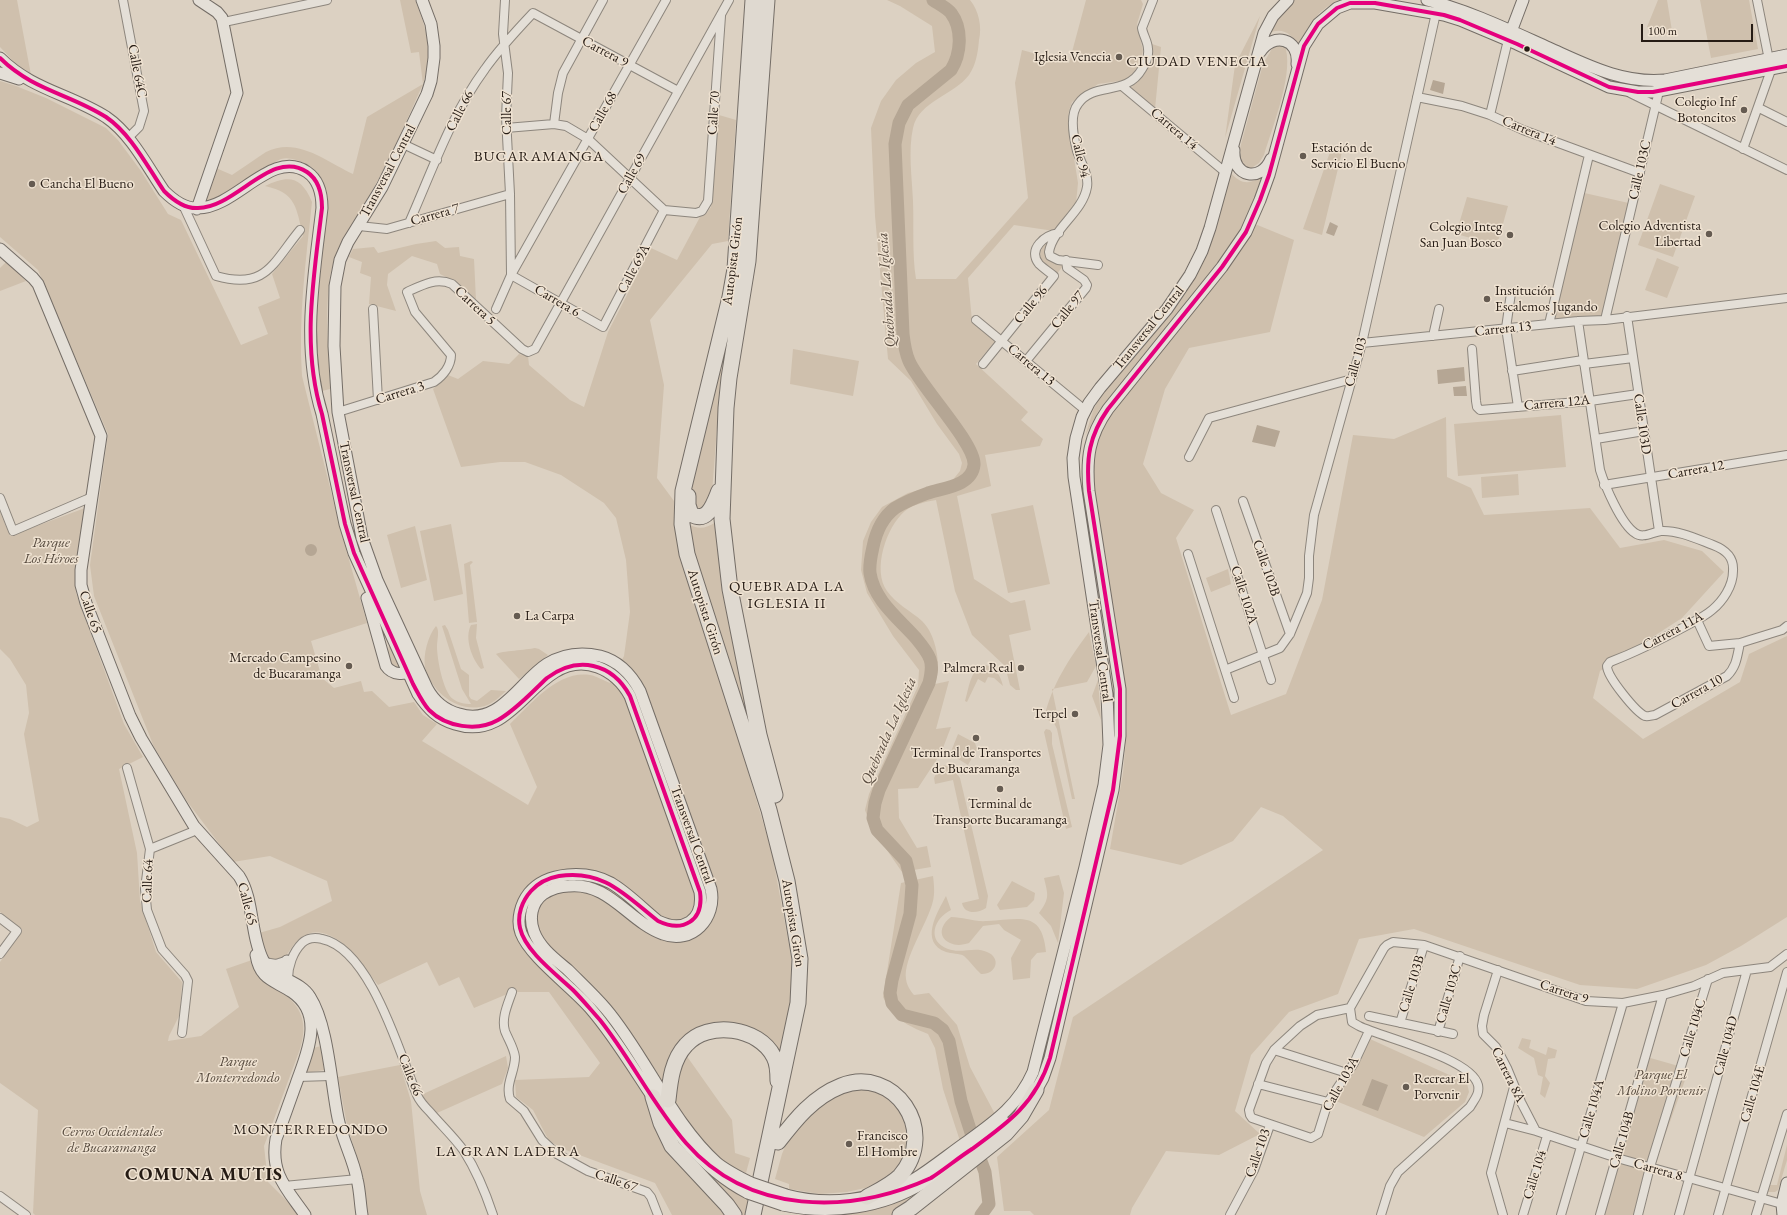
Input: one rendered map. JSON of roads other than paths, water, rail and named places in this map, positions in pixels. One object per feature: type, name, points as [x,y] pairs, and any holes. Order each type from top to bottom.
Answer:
[{"type":"highway","name":"Autopista Girón","points":[[753,0],[733,282],[686,473],[681,507],[687,554],[768,805],[787,881],[800,959],[800,990],[753,1215]]},
{"type":"highway","name":"Autopista Girón","points":[[762,1215],[806,1009],[809,978],[809,952],[797,881],[788,842],[761,745],[730,589],[723,539],[725,426],[729,378],[748,260],[767,0]]},
{"type":"highway","points":[[686,473],[689,510],[691,514],[698,517],[706,515],[711,511],[723,480]]},
{"type":"highway","points":[[668,1100],[673,1068],[686,1044],[702,1034],[712,1031],[728,1030],[744,1033],[755,1038],[764,1044],[774,1057],[778,1068],[777,1103]]},
{"type":"highway","points":[[778,1142],[806,1109],[817,1100],[841,1086],[861,1082],[869,1083],[887,1090],[904,1103],[910,1113],[915,1124],[916,1135],[914,1148],[909,1162],[899,1177],[887,1186],[867,1197]]},
{"type":"highway","points":[[900,1215],[965,1153],[988,1137],[1014,1125],[1028,1105],[1036,1090]]},
{"type":"highway","points":[[653,1097],[661,1123],[672,1146],[727,1205],[734,1215]]},
{"type":"main road","points":[[197,208],[237,93],[224,22],[217,12],[199,0]]},
{"type":"main road","name":"Transversal Central","points":[[422,0],[428,12],[433,34],[433,69],[427,94],[380,192],[343,251],[336,276],[334,346],[338,412],[358,516],[368,558],[413,671],[418,694],[428,709],[438,717],[459,726],[479,726],[492,723],[510,712],[547,664],[567,655],[585,653],[613,661],[628,672],[640,691],[711,889],[712,906],[706,920],[697,930],[684,936],[670,936],[656,931],[610,897],[601,892],[579,885],[560,886],[542,894],[533,907],[532,926],[540,942],[548,952],[607,1010],[690,1132],[708,1154],[749,1188]]},
{"type":"main road","name":"Transversal Central","points":[[988,1137],[1015,1102],[1033,1072],[1083,874],[1106,773],[1109,733],[1108,701],[1073,467],[1076,438],[1086,410],[1100,388],[1167,309],[1190,275],[1206,241],[1255,61],[1268,24],[1279,8],[1288,0]]},
{"type":"main road","name":"Transversal Central","points":[[1430,0],[1462,10],[1602,84],[1625,90],[1643,92],[1659,91],[1770,65],[1787,55]]},
{"type":"main road","points":[[1510,36],[1524,0]]},
{"type":"main road","name":"Transversal Central","points":[[1036,1090],[1050,1058],[1105,824],[1116,773],[1120,736],[1120,689],[1089,491],[1088,465],[1090,445],[1098,425],[1108,409],[1222,267],[1246,232],[1265,187],[1304,46],[1312,30],[1323,18],[1337,8],[1350,3],[1366,3],[1436,13],[1510,36],[1608,74],[1637,80],[1665,80],[1770,65],[1787,66]]},
{"type":"main road","points":[[1255,61],[1265,44],[1273,40],[1286,41],[1295,49],[1298,58],[1295,78]]},
{"type":"main road","name":"Transversal Central","points":[[0,58],[19,75],[30,82],[105,117],[116,125],[128,138],[164,191],[183,205],[197,208],[220,203],[271,171],[284,166],[291,166],[306,172],[316,181],[322,208],[310,320],[312,360],[317,398],[322,414],[346,524],[359,566],[413,671]]},
{"type":"main road","points":[[0,73],[30,82]]},
{"type":"main road","points":[[1235,136],[1235,164],[1240,170],[1248,174],[1256,174],[1264,170],[1269,164],[1276,147]]},
{"type":"main road","name":"Calle 65","points":[[2,255],[33,278],[38,284],[100,432],[101,441],[81,570],[81,585],[86,603],[130,716],[141,738],[198,830],[242,880],[255,938],[256,953],[260,970],[267,978],[282,980],[300,986],[309,995],[315,1007],[324,1038],[340,1125],[358,1179],[362,1215]]},
{"type":"main road","points":[[359,566],[386,666],[389,671],[395,673],[413,671]]},
{"type":"main road","name":"Transversal Central","points":[[530,686],[556,671],[578,665],[600,667],[619,679],[630,696],[700,892],[701,904],[693,919],[682,926],[667,925],[658,921],[611,883],[600,879],[576,875],[554,877],[545,880],[534,887],[523,903],[520,912],[520,930],[529,947],[591,1009],[678,1133],[705,1164],[724,1180],[815,1211],[847,1210],[878,1204],[901,1195],[923,1183],[965,1153]]},
{"type":"main road","name":"Calle 65","points":[[255,938],[264,962],[300,998],[306,1007],[310,1018],[311,1041]]},
{"type":"main road","points":[[282,980],[291,957]]},
{"type":"main road","points":[[305,1215],[278,1175],[276,1169],[275,1144],[311,1041],[318,1041],[324,1038]]},
{"type":"main road","name":"Transversal Central","points":[[784,1200],[822,1201],[867,1197],[894,1189],[965,1153]]},
{"type":"main road","points":[[1783,1210],[1787,1183]]},
{"type":"street","name":"Calle 64C","points":[[123,0],[144,110],[139,127],[128,138]]},
{"type":"street","points":[[224,22],[327,0]]},
{"type":"street","name":"Calle 67","points":[[505,0],[503,34],[508,73],[506,128],[510,194],[511,275]]},
{"type":"street","points":[[554,124],[558,93],[563,73],[603,0]]},
{"type":"street","name":"Calle 68","points":[[496,309],[511,275],[666,0]]},
{"type":"street","points":[[1743,149],[1758,108],[1770,65],[1757,0]]},
{"type":"street","name":"Calle 69","points":[[535,349],[727,1]]},
{"type":"street","name":"Calle 94","points":[[1066,260],[1053,258],[1049,252],[1051,244],[1058,233],[1078,207],[1087,186],[1085,173],[1077,150],[1073,122],[1075,109],[1078,103],[1089,94],[1122,86],[1134,80],[1139,74],[1148,56],[1148,48],[1142,28],[1151,2]]},
{"type":"street","name":"Calle 66","points":[[409,223],[465,100],[484,69],[504,44],[533,13]]},
{"type":"street","name":"Carrera 9","points":[[533,13],[678,91]]},
{"type":"street","name":"Calle 70","points":[[664,210],[696,213],[702,211],[708,201],[721,13]]},
{"type":"street","name":"Calle 103","points":[[1225,670],[1280,648],[1290,634],[1307,592],[1309,578],[1309,556],[1314,515],[1362,343],[1436,13]]},
{"type":"street","points":[[1490,115],[1510,36]]},
{"type":"street","name":"Carrera 14","points":[[1122,86],[1225,172]]},
{"type":"street","points":[[1625,90],[1787,170]]},
{"type":"street","name":"Calle 103C","points":[[1605,320],[1659,91]]},
{"type":"street","name":"Carrera 14","points":[[1417,97],[1462,106],[1490,115],[1523,130],[1640,173]]},
{"type":"street","points":[[1758,108],[1787,122]]},
{"type":"street","points":[[506,128],[554,124],[566,126],[588,139],[664,210]]},
{"type":"street","points":[[403,144],[437,160]]},
{"type":"street","points":[[1549,324],[1588,154]]},
{"type":"street","name":"Carrera 7","points":[[358,226],[382,229],[409,223],[510,194]]},
{"type":"street","points":[[183,205],[216,276],[241,281],[258,277],[265,273],[300,230]]},
{"type":"street","name":"Calle 69A","points":[[603,327],[664,210]]},
{"type":"street","name":"Calle 96","points":[[983,364],[1054,276],[1039,263],[1036,250],[1042,240],[1048,235],[1058,233]]},
{"type":"street","points":[[1066,260],[1098,265]]},
{"type":"street","name":"Calle 97","points":[[1026,361],[1086,288],[1087,285],[1084,280],[1067,268],[1066,260]]},
{"type":"street","name":"Carrera 6","points":[[511,275],[603,327]]},
{"type":"street","name":"Carrera 5","points":[[451,360],[449,352],[415,312],[407,292],[428,283],[437,281],[452,284],[522,349],[528,352],[535,349]]},
{"type":"street","points":[[1511,293],[1506,328],[1518,407]]},
{"type":"street","name":"Carrera 13","points":[[1362,343],[1578,321],[1605,320],[1627,316],[1787,298]]},
{"type":"street","points":[[373,309],[378,400]]},
{"type":"street","points":[[1433,336],[1439,309]]},
{"type":"street","name":"Calle 103D","points":[[1627,316],[1659,531]]},
{"type":"street","name":"Carrera 13","points":[[976,320],[1086,410]]},
{"type":"street","points":[[1578,321],[1600,470],[1604,485],[1622,520],[1634,532],[1638,535],[1646,535],[1659,531]]},
{"type":"street","name":"Carrera 12A","points":[[1472,349],[1477,408],[1483,411],[1638,394]]},
{"type":"street","points":[[1512,371],[1584,362],[1633,358]]},
{"type":"street","name":"Carrera 3","points":[[338,412],[434,382],[445,372],[451,360]]},
{"type":"street","points":[[1189,457],[1209,418],[1352,379]]},
{"type":"street","points":[[1596,439],[1644,431]]},
{"type":"street","name":"Carrera 12","points":[[1604,485],[1787,455]]},
{"type":"street","points":[[0,498],[13,531],[92,497]]},
{"type":"street","name":"Calle 102B","points":[[1243,501],[1290,634]]},
{"type":"street","name":"Calle 102A","points":[[1216,510],[1271,680]]},
{"type":"street","name":"Carrera 11A","points":[[1655,715],[1648,716],[1642,714],[1610,676],[1607,666],[1610,662],[1673,633],[1712,610],[1730,588],[1734,566],[1730,556],[1723,550],[1673,532],[1659,531]]},
{"type":"street","points":[[1188,554],[1234,698]]},
{"type":"street","points":[[1697,620],[1709,646],[1740,643],[1782,630],[1787,626]]},
{"type":"street","name":"Carrera 10","points":[[1655,715],[1727,676],[1736,664],[1740,643]]},
{"type":"street","name":"Calle 64","points":[[127,768],[150,849],[145,889],[148,910],[164,953],[185,975],[188,981],[182,1033]]},
{"type":"street","points":[[150,849],[198,830]]},
{"type":"street","points":[[0,918],[17,931],[0,954]]},
{"type":"street","name":"Calle 66","points":[[291,957],[306,940],[312,938],[324,939],[338,946],[350,958],[375,992],[388,1018],[419,1098],[464,1152],[493,1215]]},
{"type":"street","name":"Carrera 9","points":[[1350,1008],[1387,945],[1393,942],[1424,944],[1586,1001],[1623,1003],[1663,995],[1694,986],[1723,973],[1770,967],[1787,954]]},
{"type":"street","name":"Calle 103B","points":[[1400,1023],[1424,944]]},
{"type":"street","name":"Calle 103C","points":[[1438,1032],[1460,956]]},
{"type":"street","points":[[264,962],[276,964],[291,957]]},
{"type":"street","name":"Carrera 8A","points":[[1498,970],[1484,1015],[1482,1026],[1483,1034],[1496,1047],[1536,1131]]},
{"type":"street","name":"Calle 104D","points":[[1679,1215],[1747,970]]},
{"type":"street","name":"Calle 104E","points":[[1718,1215],[1787,972]]},
{"type":"street","name":"Calle 104C","points":[[1638,1215],[1650,1167],[1708,979]]},
{"type":"street","name":"Calle 67","points":[[512,992],[504,1019],[504,1026],[514,1053],[514,1067],[508,1089],[510,1100],[524,1111],[542,1140],[552,1150],[588,1171],[647,1192],[658,1215]]},
{"type":"street","name":"Calle 104B","points":[[1600,1215],[1663,995]]},
{"type":"street","name":"Calle 104A","points":[[1561,1215],[1623,1003]]},
{"type":"street","points":[[1350,1008],[1350,1017],[1352,1022],[1369,1031],[1442,1056],[1466,1069],[1475,1077],[1478,1086],[1478,1094],[1470,1107],[1398,1172],[1390,1186],[1381,1215]]},
{"type":"street","name":"Calle 103","points":[[1230,1215],[1254,1170],[1270,1125],[1252,1118],[1249,1110],[1266,1062],[1274,1050],[1300,1026],[1317,1015],[1350,1008]]},
{"type":"street","name":"Calle 103B","points":[[1369,1016],[1453,1034]]},
{"type":"street","name":"Calle 103A","points":[[1270,1125],[1311,1138],[1318,1134],[1328,1102],[1334,1090],[1347,1073],[1369,1031]]},
{"type":"street","points":[[1274,1050],[1347,1073]]},
{"type":"street","points":[[298,1076],[330,1076]]},
{"type":"street","points":[[1258,1084],[1328,1102]]},
{"type":"street","points":[[1502,1215],[1491,1173],[1514,1087]]},
{"type":"street","points":[[1756,1215],[1787,1114]]},
{"type":"street","name":"Carrera 8","points":[[1505,1123],[1536,1131],[1547,1136],[1617,1158],[1762,1199],[1783,1210]]},
{"type":"street","name":"Calle 104","points":[[1524,1215],[1547,1136]]},
{"type":"street","points":[[284,1186],[358,1179]]},
{"type":"street","points":[[0,1196],[26,1215]]},
{"type":"waterway","name":"Quebrada La Iglesia","points":[[933,0],[951,13],[955,19],[959,34],[959,49],[951,70],[908,105],[899,123],[895,144],[903,334],[909,361],[966,443],[972,455],[974,465],[972,472],[963,482],[920,496],[895,508],[884,520],[874,541],[870,560],[870,573],[876,592],[888,608],[923,647],[930,659],[932,668],[929,683],[879,790],[873,818],[877,830],[906,861],[912,885],[910,914],[892,980],[890,993],[892,1003],[902,1015],[934,1023],[943,1030],[949,1041],[961,1101],[985,1172],[989,1204],[981,1215]]},
{"type":"place","name":"Iglesia Venecia","points":[[1119,57]]},
{"type":"place","name":"Colegio Inf Botoncitos","points":[[1744,110]]},
{"type":"place","name":"Estación de Servicio El Bueno","points":[[1303,156]]},
{"type":"place","name":"Cancha El Bueno","points":[[32,184]]},
{"type":"place","name":"Colegio Adventista Libertad","points":[[1709,234]]},
{"type":"place","name":"Colegio Integ San Juan Bosco","points":[[1510,235]]},
{"type":"place","name":"Institución Escalemos Jugando","points":[[1487,299]]},
{"type":"place","name":"La Carpa","points":[[517,616]]},
{"type":"place","name":"Mercado Campesino de Bucaramanga","points":[[349,666]]},
{"type":"place","name":"Palmera Real","points":[[1021,668]]},
{"type":"place","name":"Terpel","points":[[1075,714]]},
{"type":"place","name":"Terminal de Transportes de Bucaramanga","points":[[976,738]]},
{"type":"place","name":"Terminal de Transporte Bucaramanga","points":[[1000,789]]},
{"type":"place","name":"Recrear El Porvenir","points":[[1406,1087]]},
{"type":"place","name":"Francisco El Hombre","points":[[849,1144]]},
{"type":"district","name":"CIUDAD VENECIA","points":[[1197,62]]},
{"type":"district","name":"BUCARAMANGA","points":[[539,157]]},
{"type":"district","name":"QUEBRADA LA IGLESIA II","points":[[787,596]]},
{"type":"district","name":"MONTERREDONDO","points":[[311,1130]]},
{"type":"district","name":"LA GRAN LADERA","points":[[508,1152]]},
{"type":"district","name":"COMUNA MUTIS","points":[[204,1175]]},
{"type":"park label","name":"Parque Los Héroes","points":[[51,552]]},
{"type":"park label","name":"Parque Monterredondo","points":[[238,1070]]},
{"type":"park label","name":"Parque El Molino Porvenir","points":[[1661,1084]]},
{"type":"park label","name":"Cerros Occidentales de Bucaramanga","points":[[112,1140]]}]
